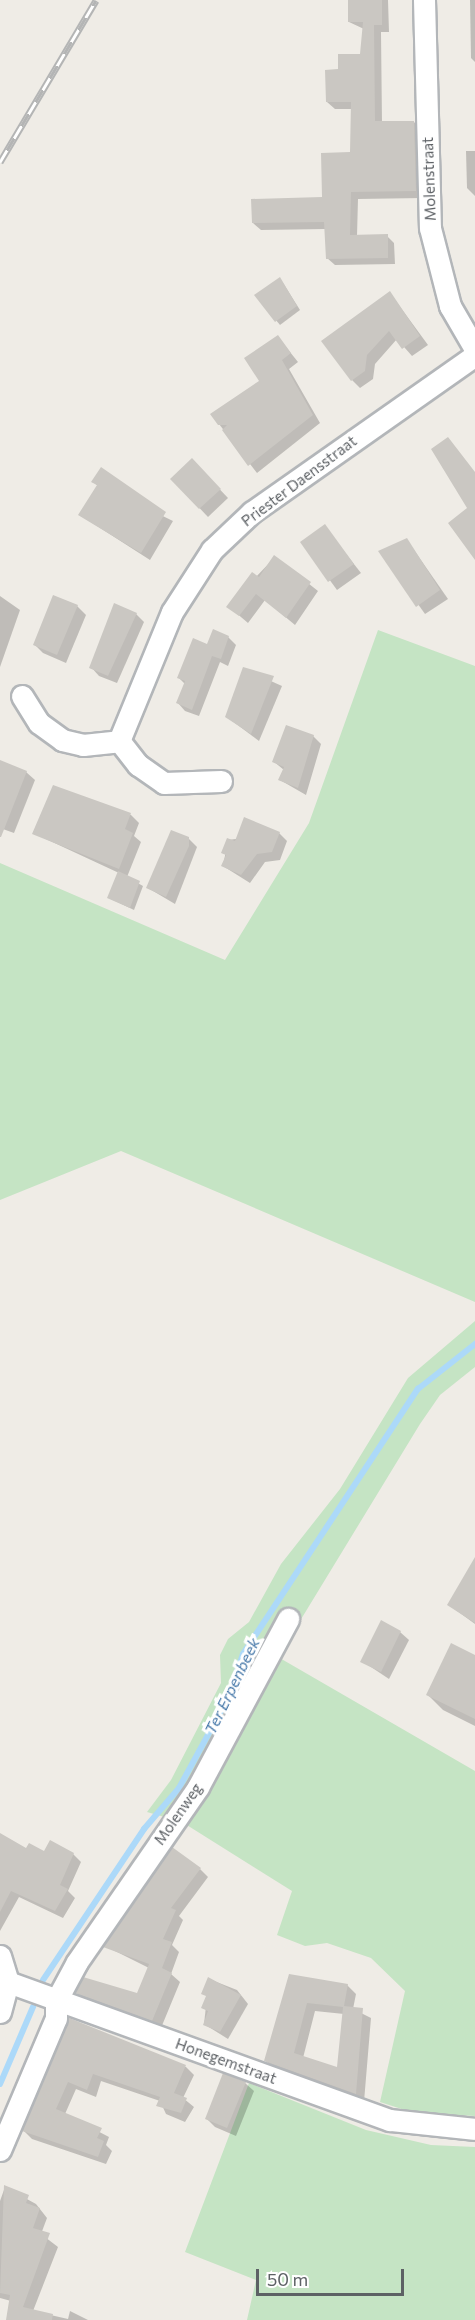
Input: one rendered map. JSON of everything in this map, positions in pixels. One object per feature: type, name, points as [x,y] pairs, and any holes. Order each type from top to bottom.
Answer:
[{"type":"street","name":"Molenstraat","points":[[424,0],[430,228],[450,306],[475,349]]},
{"type":"street","name":"Priester Daensstraat","points":[[119,741],[172,612],[212,550],[252,512],[475,355]]},
{"type":"street","points":[[22,696],[39,723],[62,740],[83,745],[119,741],[138,765],[164,783],[221,781]]},
{"type":"street","name":"Molenweg","points":[[56,2001],[111,1910],[198,1786],[288,1619]]},
{"type":"street","points":[[0,1956],[8,1982],[0,2012]]},
{"type":"street","name":"Honegemstraat","points":[[8,1982],[390,2120],[475,2128]]},
{"type":"street","points":[[0,2150],[56,2018],[56,2001]]},
{"type":"green space","points":[[378,630],[475,666],[475,1302],[121,1151],[0,1200],[0,863],[225,960],[309,823]]},
{"type":"green space","points":[[475,1321],[475,1367],[440,1395],[420,1424],[278,1657],[475,1771],[475,2116],[414,2113],[380,2102],[405,1991],[371,1958],[327,1943],[305,1946],[277,1935],[292,1891],[182,1822],[147,1812],[171,1780],[221,1683],[220,1655],[228,1639],[249,1622],[281,1564],[340,1489],[408,1378]]},
{"type":"green space","points":[[249,2083],[366,2130],[431,2145],[475,2147],[475,2320],[247,2320],[256,2280],[185,2252]]},
{"type":"building","points":[[348,0],[382,0],[382,25],[374,25],[375,121],[414,121],[416,191],[351,192],[350,235],[388,234],[388,258],[326,259],[324,222],[252,223],[251,199],[322,197],[321,153],[350,152],[351,102],[326,102],[325,70],[338,69],[338,54],[360,54],[363,22],[348,22]]},
{"type":"building","points":[[280,277],[297,306],[275,322],[254,295]]},
{"type":"building","points":[[390,291],[420,336],[402,349],[389,331],[367,355],[365,371],[351,381],[321,341]]},
{"type":"building","points":[[278,335],[291,353],[282,360],[313,415],[248,466],[222,430],[227,425],[218,425],[210,414],[259,381],[244,358]]},
{"type":"building","points":[[448,437],[475,472],[475,560],[448,523],[467,508],[431,449]]},
{"type":"building","points":[[192,458],[221,489],[199,509],[170,479]]},
{"type":"building","points":[[101,467],[166,512],[141,553],[78,515],[97,485],[91,482]]},
{"type":"building","points":[[325,524],[354,564],[328,582],[300,542]]},
{"type":"building","points":[[407,538],[440,590],[416,607],[378,551]]},
{"type":"building","points":[[274,555],[311,582],[286,618],[256,594],[239,616],[226,607],[252,572],[259,577]]},
{"type":"building","points":[[53,595],[78,605],[57,655],[33,645]]},
{"type":"building","points":[[114,603],[137,613],[108,676],[89,668]]},
{"type":"building","points":[[213,629],[229,636],[221,659],[212,656],[192,710],[176,703],[185,681],[177,678],[193,638],[207,644]]},
{"type":"building","points":[[243,667],[274,676],[251,734],[225,717]]},
{"type":"building","points":[[286,725],[314,735],[298,788],[278,780],[284,767],[272,762]]},
{"type":"building","points":[[0,760],[27,771],[1,837],[0,837]]},
{"type":"building","points":[[53,785],[131,813],[125,829],[133,833],[119,869],[32,834]]},
{"type":"building","points":[[244,817],[280,832],[272,852],[257,854],[241,875],[221,866],[226,855],[221,853],[227,838],[235,841]]},
{"type":"building","points":[[171,830],[189,837],[189,846],[166,897],[146,888]]},
{"type":"building","points":[[118,871],[140,881],[130,908],[107,898]]},
{"type":"building","points":[[475,1557],[475,1623],[447,1605]]},
{"type":"building","points":[[381,1620],[401,1631],[381,1672],[360,1662]]},
{"type":"building","points":[[451,1643],[475,1655],[475,1719],[426,1695]]},
{"type":"building","points":[[0,1833],[26,1848],[29,1843],[44,1851],[50,1840],[74,1853],[60,1885],[68,1889],[55,1911],[11,1891],[0,1912]]},
{"type":"building","points":[[172,1847],[201,1868],[171,1908],[176,1910],[163,1939],[172,1942],[162,1968],[172,1973],[152,2021],[75,1993],[83,1977],[137,1993],[149,1964],[103,1947]]},
{"type":"building","points":[[289,1974],[348,1984],[344,2006],[363,2008],[356,2094],[264,2061]],"holes":[[[307,2003],[343,2007],[337,2067],[294,2053]]]},
{"type":"building","points":[[208,1977],[241,1995],[220,2032],[203,2025],[208,2011],[201,2008],[206,1996],[201,1994]]},
{"type":"building","points":[[69,2018],[186,2065],[174,2093],[187,2098],[181,2113],[156,2106],[160,2097],[93,2074],[87,2090],[68,2082],[56,2109],[102,2128],[97,2138],[104,2141],[98,2157],[22,2131]]},
{"type":"building","points":[[223,2073],[246,2082],[227,2128],[205,2119]]},
{"type":"building","points":[[4,2185],[29,2195],[26,2203],[40,2208],[33,2228],[50,2233],[23,2307],[53,2314],[52,2320],[6,2320],[10,2295],[0,2293]]},
{"type":"waterway","name":"Ter Erpenbeek","points":[[43,1980],[144,1829],[179,1788],[228,1698],[243,1654],[418,1389],[475,1344]]},
{"type":"waterway","name":"Ter Erpenbeek","points":[[0,2084],[33,2007]]},
{"type":"railway","points":[[0,162],[96,0]]}]
